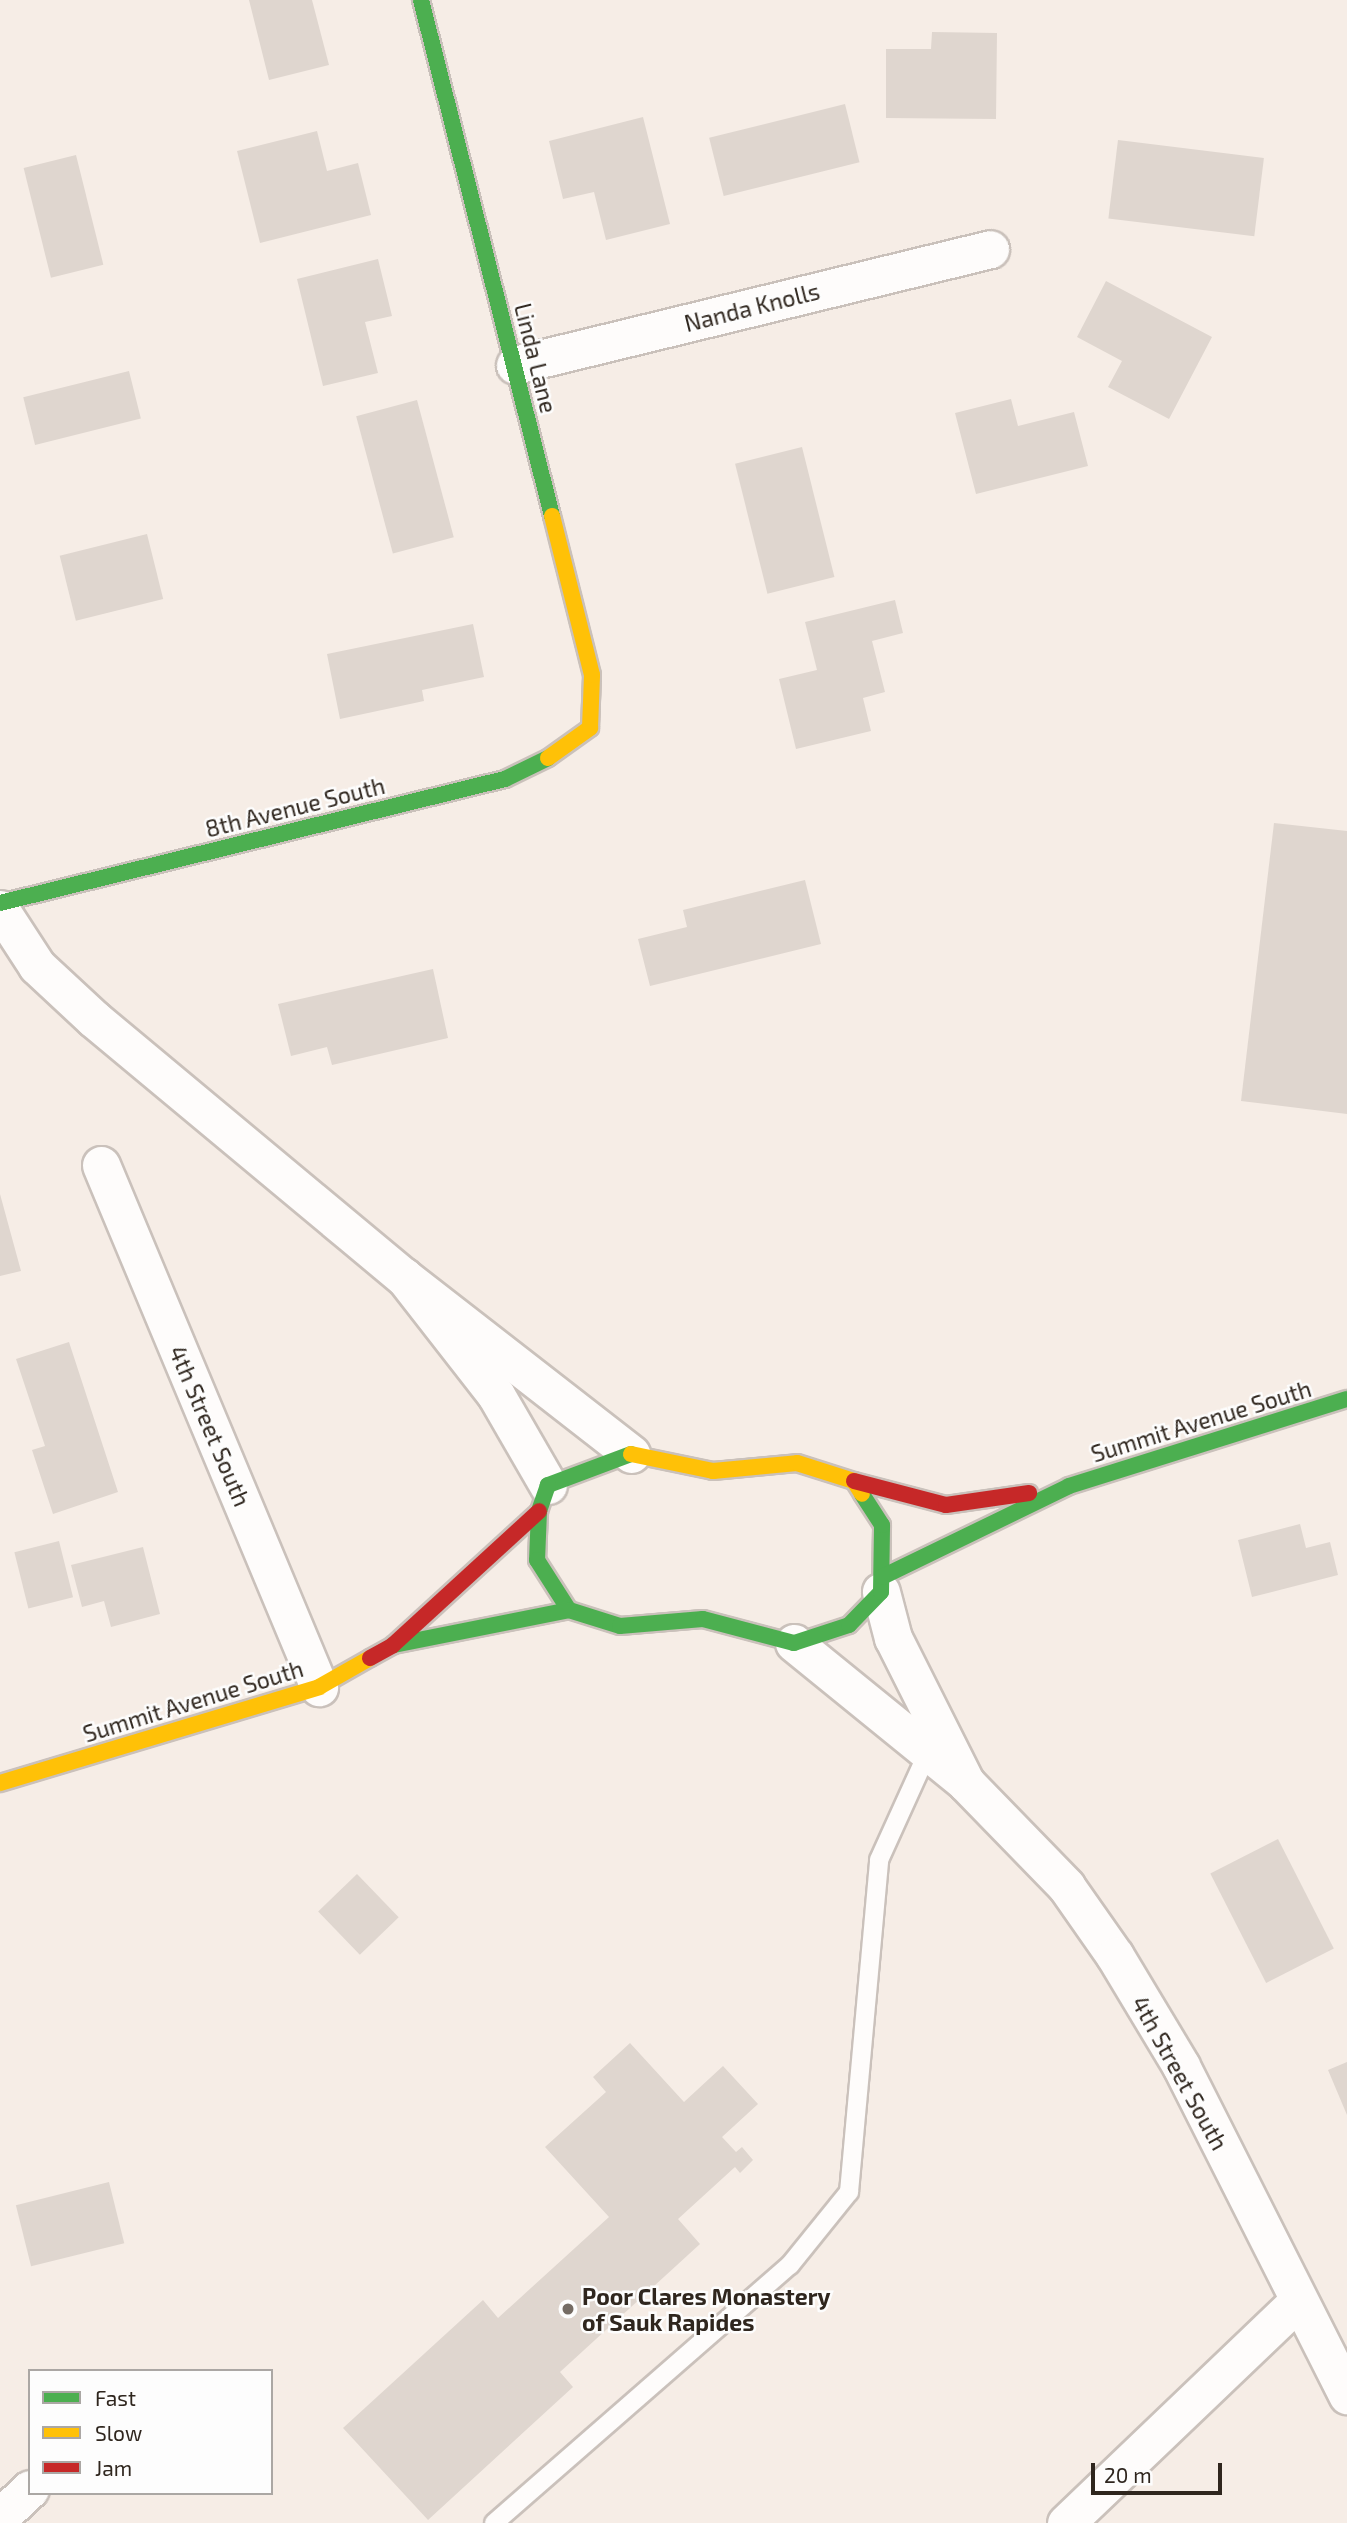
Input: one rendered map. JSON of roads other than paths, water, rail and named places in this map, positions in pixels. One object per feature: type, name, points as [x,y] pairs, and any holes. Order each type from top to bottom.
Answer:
[{"type":"street","name":"Linda Lane","points":[[421,0],[592,675],[590,728]]},
{"type":"street","name":"Nanda Knolls","points":[[515,365],[990,249]]},
{"type":"street","name":"8th Avenue South","points":[[0,906],[505,779],[560,752],[590,728]]},
{"type":"street","points":[[0,906],[37,966],[94,1018],[404,1277],[631,1454]]},
{"type":"street","name":"4th Street South","points":[[101,1165],[318,1687]]},
{"type":"street","points":[[404,1277],[496,1395],[543,1498],[537,1560],[569,1610]]},
{"type":"street","name":"Summit Avenue South","points":[[0,1783],[318,1687],[393,1644],[543,1498],[631,1454],[713,1471],[797,1463],[947,1505],[1069,1486],[1347,1399]]},
{"type":"street","points":[[854,1481],[882,1525],[882,1585]]},
{"type":"street","name":"Summit Avenue South","points":[[393,1644],[569,1610],[620,1626],[703,1619],[794,1643],[849,1625],[882,1585],[1069,1486]]},
{"type":"street","name":"4th Street South","points":[[882,1585],[893,1638],[966,1783]]},
{"type":"street","name":"4th Street South","points":[[794,1643],[966,1783],[1066,1886],[1115,1956],[1181,2066],[1347,2395]]},
{"type":"street","points":[[1066,2523],[1298,2301]]},
{"type":"street","points":[[0,2517],[28,2492]]},
{"type":"lane","points":[[494,2523],[790,2265],[849,2192],[878,1860],[928,1752]]},
{"type":"place","name":"Poor Clares Monastery of Sauk Rapides","points":[[568,2309]]}]
